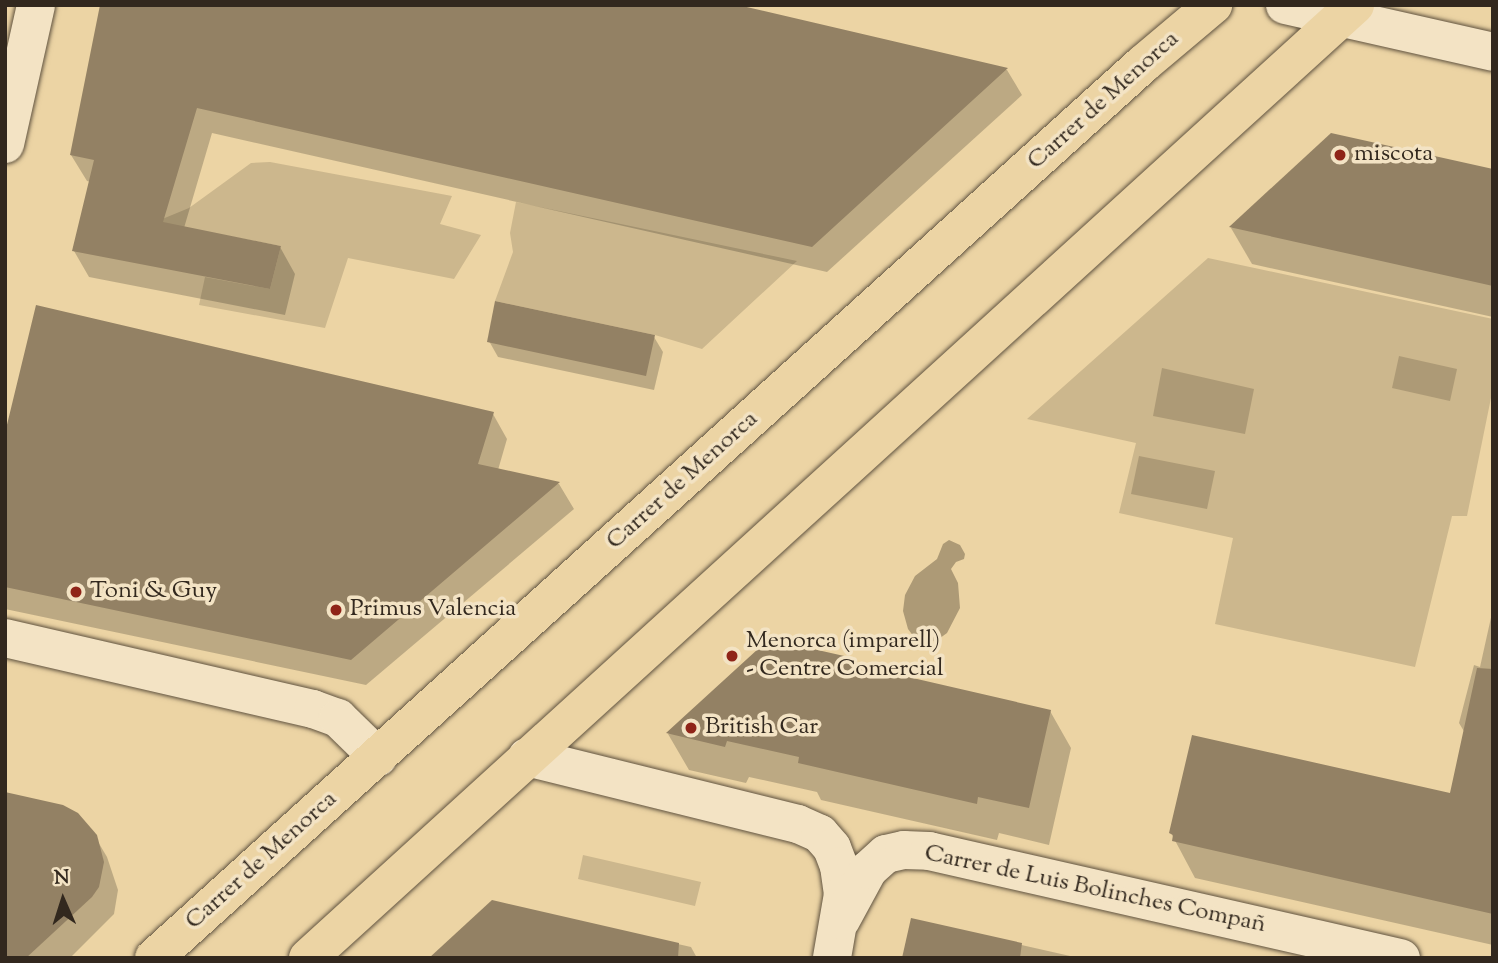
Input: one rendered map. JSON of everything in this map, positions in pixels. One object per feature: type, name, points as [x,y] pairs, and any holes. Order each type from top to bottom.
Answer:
[{"type":"main road","name":"Carrer de Menorca","points":[[154,958],[1143,64],[1213,5]]},
{"type":"main road","points":[[308,958],[1348,12]]},
{"type":"street","points":[[5,144],[36,5]]},
{"type":"street","points":[[1285,5],[1348,12],[1493,52]]},
{"type":"street","points":[[5,639],[313,709],[338,718],[378,757]]},
{"type":"street","points":[[527,757],[798,824],[820,834],[832,848],[839,866],[843,894],[841,920],[832,958]]},
{"type":"street","name":"Carrer de Luis Bolinches Compañ","points":[[841,920],[868,870],[886,854],[904,850],[929,851],[1401,958]]},
{"type":"shaded area","points":[[270,162],[452,196],[440,224],[481,235],[454,279],[348,258],[325,328],[199,305],[205,277],[270,289],[281,246],[155,222],[189,208],[251,163]]},
{"type":"shaded area","points":[[516,202],[797,261],[702,349],[655,335],[495,301],[513,252],[510,233]]},
{"type":"shaded area","points":[[1208,258],[1493,319],[1493,388],[1467,516],[1452,516],[1415,667],[1215,624],[1233,538],[1119,513],[1136,443],[1027,419]]},
{"type":"shaded area","points":[[1399,356],[1457,369],[1450,401],[1392,388]]},
{"type":"shaded area","points":[[1162,368],[1254,389],[1245,434],[1153,416]]},
{"type":"shaded area","points":[[1139,456],[1215,471],[1207,509],[1131,494]]},
{"type":"shaded area","points":[[949,540],[960,545],[965,554],[964,559],[956,562],[951,569],[958,583],[960,608],[947,633],[936,641],[924,642],[914,637],[908,629],[903,611],[905,595],[915,576],[937,559],[943,544]]},
{"type":"shaded area","points":[[583,855],[701,882],[695,906],[578,879]]},
{"type":"building","points":[[100,5],[738,5],[1008,68],[812,247],[197,108],[163,222],[281,246],[270,289],[72,251],[94,160],[70,155]]},
{"type":"building","points":[[1331,133],[1493,169],[1493,286],[1229,227]]},
{"type":"building","points":[[495,301],[655,335],[646,376],[487,342]]},
{"type":"building","points":[[36,305],[494,412],[478,464],[560,482],[351,660],[5,587],[5,433]]},
{"type":"building","points":[[769,639],[853,658],[852,664],[1051,710],[1029,808],[978,797],[977,804],[798,763],[799,757],[727,741],[725,747],[666,733]]},
{"type":"building","points":[[1477,668],[1493,669],[1493,914],[1172,841],[1173,835],[1169,833],[1192,735],[1450,793]]},
{"type":"building","points":[[5,792],[63,805],[78,813],[97,835],[104,862],[99,887],[92,897],[26,958],[5,958]]},
{"type":"building","points":[[492,900],[679,943],[678,958],[429,958]]},
{"type":"building","points":[[911,918],[1022,943],[1020,958],[902,958]]},
{"type":"place","name":"miscota","points":[[1340,155]]},
{"type":"place","name":"Toni & Guy","points":[[76,592]]},
{"type":"place","name":"Primus Valencia","points":[[336,610]]},
{"type":"place","name":"Menorca (imparell) - Centre Comercial","points":[[732,656]]},
{"type":"place","name":"British Car","points":[[691,728]]}]
